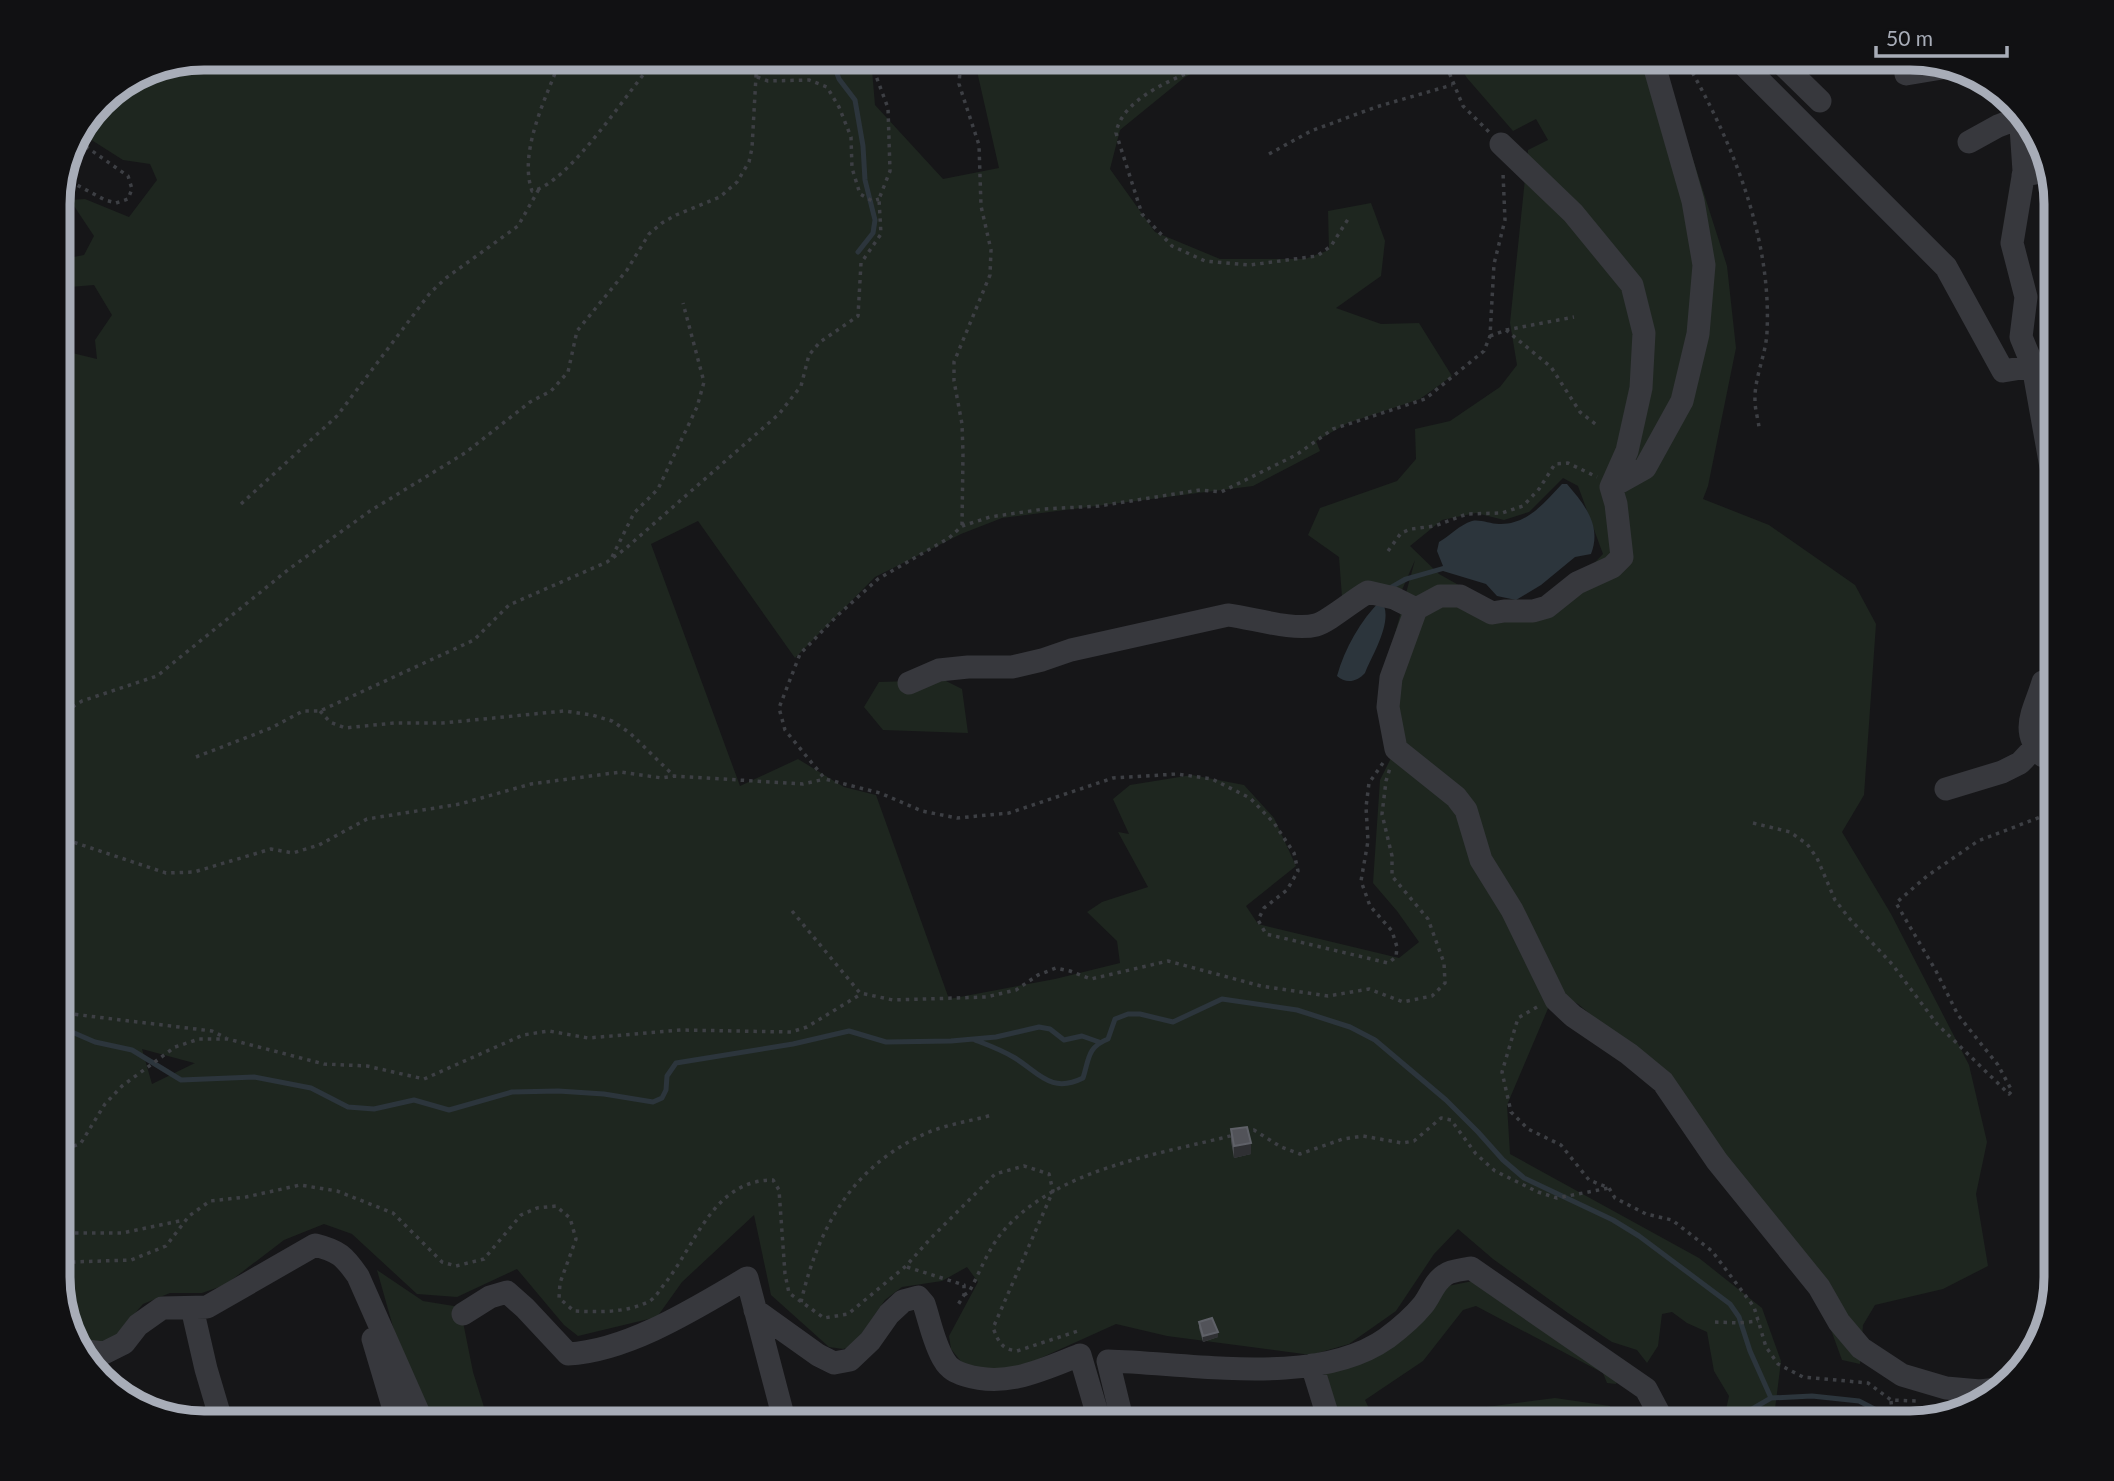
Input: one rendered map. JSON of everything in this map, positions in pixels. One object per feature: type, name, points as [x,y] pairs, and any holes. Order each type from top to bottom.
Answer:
[{"type":"street","points":[[1611,487],[1645,468],[1682,401],[1698,334],[1704,265],[1693,201],[1655,70]]},
{"type":"street","points":[[1749,70],[1946,267],[2003,372],[2033,366]]},
{"type":"street","points":[[1788,70],[1820,101]]},
{"type":"street","points":[[1906,74],[1925,71]]},
{"type":"street","points":[[1969,142],[2012,117]]},
{"type":"street","points":[[2021,130],[2023,175],[2012,243],[2026,297],[2021,337],[2033,366],[2044,428]]},
{"type":"street","points":[[1501,144],[1573,213],[1632,285],[1644,333],[1640,388],[1627,451],[1611,487],[1616,504],[1622,557],[1612,567],[1577,583],[1547,607],[1533,611],[1492,613],[1460,596],[1440,596],[1416,609],[1391,678],[1388,707],[1396,749],[1456,797],[1466,810],[1481,860],[1512,909],[1556,1000],[1573,1016],[1629,1054],[1663,1082],[1717,1161],[1819,1287],[1839,1322],[1861,1348],[1902,1375],[1946,1388],[1979,1391]]},
{"type":"street","points":[[2023,175],[2040,172]]},
{"type":"street","points":[[909,683],[939,670],[1012,667],[1071,650],[1228,615],[1296,627],[1318,625],[1368,592],[1394,598],[1416,609]]},
{"type":"street","points":[[2043,682],[2028,730],[2044,750]]},
{"type":"street","points":[[1946,789],[2002,772],[2044,753]]},
{"type":"street","points":[[93,1352],[104,1353],[124,1343],[138,1325],[162,1308],[207,1307],[315,1245],[330,1248],[345,1256],[358,1276],[418,1411]]},
{"type":"street","points":[[1120,1411],[1108,1361],[1157,1362],[1203,1369],[1312,1365],[1352,1356],[1387,1338],[1423,1306],[1447,1273],[1471,1268],[1646,1389],[1658,1411]]},
{"type":"street","points":[[463,1314],[490,1297],[507,1292],[568,1354],[588,1353],[667,1324],[747,1278],[782,1411]]},
{"type":"street","points":[[755,1310],[818,1355],[834,1363],[850,1360],[870,1341],[889,1314],[903,1301],[918,1297],[924,1304],[944,1360],[953,1371],[975,1378],[1001,1380],[1030,1375],[1080,1355],[1096,1411]]},
{"type":"street","points":[[371,1304],[373,1339],[394,1411]]},
{"type":"street","points":[[192,1308],[218,1411]]},
{"type":"street","points":[[1312,1365],[1326,1411]]},
{"type":"path","points":[[557,70],[529,148],[528,181],[532,191],[548,185],[575,160],[647,70]]},
{"type":"path","points":[[70,708],[82,701],[157,676],[289,569],[370,511],[465,453],[530,402],[551,391],[568,372],[577,331],[627,270],[649,234],[662,222],[720,197],[737,182],[749,162],[752,148],[757,70]]},
{"type":"path","points":[[196,757],[271,728],[303,711],[320,711],[474,639],[509,605],[612,558],[625,550],[779,414],[801,386],[809,355],[820,342],[858,316],[861,263],[881,234],[879,199],[890,171],[888,108],[874,70]]},
{"type":"path","points":[[960,70],[959,85],[979,145],[982,206],[992,250],[989,275],[954,362],[954,381],[962,424],[962,526]]},
{"type":"path","points":[[1198,70],[1147,93],[1131,105],[1118,120],[1116,133],[1142,214],[1172,246],[1205,261],[1250,265],[1317,256],[1331,246],[1350,216]]},
{"type":"path","points":[[825,779],[785,730],[779,709],[800,654],[878,579],[949,538],[962,526],[990,517],[1044,509],[1099,506],[1200,490],[1220,492],[1296,455],[1334,429],[1425,399],[1484,351],[1490,336],[1494,264],[1505,220],[1501,144],[1463,106],[1447,70]]},
{"type":"path","points":[[1691,70],[1709,100],[1744,184],[1757,230],[1765,286],[1767,332],[1755,399],[1759,427]]},
{"type":"path","points":[[757,77],[768,82],[809,80],[827,87],[839,107],[850,137],[852,167],[860,194],[872,201],[879,199]]},
{"type":"path","points":[[1269,154],[1311,131],[1376,107],[1452,85]]},
{"type":"path","points":[[72,184],[116,203],[128,199],[132,188],[128,176],[84,145]]},
{"type":"path","points":[[241,504],[337,416],[430,293],[446,278],[518,226],[539,189]]},
{"type":"path","points":[[612,558],[634,513],[658,489],[697,407],[704,382],[683,303]]},
{"type":"path","points":[[1490,336],[1506,330],[1574,317]]},
{"type":"path","points":[[1506,330],[1551,367],[1580,412],[1598,426]]},
{"type":"path","points":[[1388,551],[1401,533],[1411,529],[1435,526],[1466,514],[1502,513],[1523,506],[1539,489],[1555,464],[1568,463],[1611,487]]},
{"type":"path","points":[[320,711],[330,722],[345,728],[394,723],[443,723],[564,712],[592,715],[611,721],[630,733],[674,776]]},
{"type":"path","points":[[70,841],[166,873],[194,872],[271,849],[293,853],[319,845],[367,819],[460,804],[531,784],[621,772],[662,778],[674,776],[803,784],[825,779],[880,793],[922,811],[957,818],[1009,813],[1113,778],[1177,774],[1212,779],[1250,798],[1274,823],[1294,853],[1298,872],[1287,890],[1264,908],[1258,920],[1266,934],[1388,963],[1396,957],[1397,947],[1392,931],[1370,906],[1361,881],[1368,841],[1366,807],[1369,783],[1386,758],[1396,749]]},
{"type":"path","points":[[792,912],[863,993],[893,1000],[986,997],[1016,990],[1038,975],[1056,968],[1091,979],[1168,961],[1261,986],[1328,996],[1369,989],[1403,1002],[1432,996],[1445,983],[1444,963],[1428,919],[1392,876],[1392,856],[1382,814],[1386,780],[1396,749]]},
{"type":"path","points":[[1752,823],[1790,832],[1807,844],[1817,858],[1835,900],[1849,918],[1892,964],[1937,1024],[2009,1094],[2012,1091],[1998,1065],[1958,1015],[1896,903],[1927,876],[1978,841],[2044,816]]},
{"type":"path","points":[[70,1014],[212,1031],[228,1038],[324,1063],[367,1066],[424,1079],[523,1034],[549,1031],[588,1038],[681,1030],[791,1032],[807,1027],[863,993]]},
{"type":"path","points":[[1556,1000],[1518,1018],[1502,1072],[1511,1112],[1528,1129],[1561,1144],[1589,1180],[1609,1188],[1615,1198],[1646,1214],[1672,1220],[1712,1251],[1754,1307],[1766,1347],[1779,1364],[1803,1377],[1868,1383],[1891,1400],[1926,1401]]},
{"type":"path","points":[[70,1148],[81,1143],[113,1095],[175,1047],[199,1039],[228,1038]]},
{"type":"path","points":[[801,1302],[809,1268],[835,1211],[857,1181],[887,1154],[930,1132],[992,1115]]},
{"type":"path","points":[[956,1308],[969,1292],[999,1236],[1037,1199],[1102,1170],[1254,1130],[1281,1147],[1300,1154],[1343,1139],[1363,1136],[1402,1143],[1414,1141],[1441,1118],[1451,1120],[1476,1154],[1495,1171],[1538,1192],[1557,1198],[1609,1188]]},
{"type":"path","points":[[72,1262],[131,1260],[159,1250],[186,1220],[210,1201],[246,1197],[300,1185],[337,1191],[393,1213],[442,1262],[456,1266],[484,1259],[521,1215],[537,1208],[556,1206],[570,1218],[576,1239],[560,1283],[559,1298],[574,1311],[615,1312],[651,1301],[713,1209],[734,1189],[760,1180],[773,1180],[779,1190],[785,1275],[789,1293],[824,1318],[848,1314],[906,1266],[995,1174],[1024,1166],[1049,1174],[1053,1191],[993,1328],[1000,1345],[1007,1350],[1017,1351],[1081,1330]]},
{"type":"path","points":[[70,1233],[122,1233],[186,1220]]},
{"type":"path","points":[[906,1266],[964,1285],[964,1295]]},
{"type":"path","points":[[1715,1322],[1758,1321]]},
{"type":"path","points":[[1891,1400],[1892,1411]]},
{"type":"shaded area","points":[[872,70],[875,105],[943,179],[999,168],[977,70],[1199,70],[1185,77],[1120,130],[1110,169],[1155,232],[1220,259],[1305,259],[1329,250],[1328,211],[1371,203],[1385,241],[1381,276],[1336,308],[1381,324],[1419,323],[1452,376],[1420,399],[1348,423],[1316,441],[1320,451],[1253,486],[1002,518],[961,534],[875,577],[795,658],[698,521],[651,544],[740,786],[798,759],[844,787],[876,795],[949,999],[1055,979],[1120,963],[1117,941],[1087,912],[1102,902],[1148,887],[1118,832],[1129,834],[1113,799],[1130,785],[1192,775],[1244,785],[1274,818],[1296,866],[1246,906],[1258,924],[1399,958],[1419,942],[1373,883],[1380,780],[1395,750],[1392,645],[1415,560],[1395,606],[1342,597],[1339,557],[1308,535],[1320,508],[1397,481],[1416,459],[1415,429],[1450,421],[1500,387],[1517,365],[1510,323],[1528,150],[1548,140],[1536,119],[1513,131],[1462,70],[1662,70],[1727,266],[1736,348],[1708,486],[1703,499],[1769,525],[1855,585],[1876,624],[1864,795],[1842,832],[1891,914],[1969,1065],[1987,1142],[1976,1194],[1988,1266],[1943,1289],[1875,1305],[1863,1325],[1860,1364],[1842,1360],[1822,1305],[1638,1054],[1578,1004],[1555,992],[1507,1105],[1510,1154],[1699,1258],[1762,1308],[1781,1361],[1775,1409],[1771,1411],[1726,1411],[1729,1396],[1714,1371],[1707,1332],[1687,1323],[1672,1312],[1662,1314],[1658,1346],[1647,1363],[1637,1350],[1612,1342],[1568,1313],[1493,1259],[1458,1229],[1434,1254],[1396,1311],[1349,1344],[1311,1355],[1167,1336],[1116,1324],[1023,1366],[991,1372],[963,1364],[951,1349],[949,1336],[978,1282],[967,1267],[942,1281],[902,1287],[885,1300],[853,1346],[843,1349],[829,1347],[771,1295],[754,1215],[682,1282],[657,1317],[578,1336],[564,1325],[517,1269],[457,1297],[417,1294],[352,1234],[324,1224],[284,1240],[225,1285],[202,1293],[170,1293],[143,1304],[114,1338],[87,1342],[75,1312],[70,1286],[70,352],[97,359],[95,340],[112,315],[94,285],[70,287],[70,258],[84,255],[94,236],[70,200],[85,199],[129,217],[157,180],[150,164],[123,160],[88,138],[103,116],[137,88],[161,77],[187,71]],"holes":[[[1563,478],[1578,486],[1603,554],[1561,597],[1505,611],[1439,574],[1410,546],[1442,520],[1476,513],[1504,520],[1529,512]],[[142,1049],[194,1063],[152,1084]]]},
{"type":"shaded area","points":[[1562,484],[1567,484],[1590,516],[1594,534],[1591,554],[1575,557],[1541,585],[1516,600],[1497,596],[1486,584],[1443,571],[1408,581],[1388,591],[1385,588],[1404,577],[1443,566],[1437,551],[1439,542],[1463,525],[1472,521],[1499,524],[1518,521],[1534,512]]},
{"type":"shaded area","points":[[1381,600],[1386,617],[1365,673],[1351,681],[1340,679],[1337,676],[1349,645],[1366,617]]},
{"type":"shaded area","points":[[944,680],[962,689],[968,733],[883,730],[864,707],[879,682]]},
{"type":"shaded area","points":[[377,1270],[423,1301],[460,1307],[473,1372],[485,1411],[425,1411],[404,1366]]},
{"type":"shaded area","points":[[1478,1280],[1620,1375],[1616,1384],[1607,1383],[1603,1373],[1476,1306],[1463,1310],[1423,1361],[1365,1400],[1370,1411],[1334,1411],[1324,1372],[1448,1286]]},
{"type":"shaded area","points":[[1555,1398],[1610,1406],[1610,1411],[1471,1411]]},
{"type":"building","points":[[1247,1127],[1251,1143],[1234,1146],[1231,1129]]},
{"type":"building","points":[[1212,1318],[1218,1332],[1203,1336],[1199,1322]]},
{"type":"waterway","points":[[836,70],[839,79],[855,100],[863,146],[865,180],[875,220],[873,233],[858,252]]},
{"type":"waterway","points":[[975,1040],[1010,1055],[1046,1080],[1062,1084],[1083,1078],[1092,1050],[1108,1039],[1115,1019],[1128,1014],[1140,1014],[1173,1022],[1222,999],[1297,1010],[1350,1027],[1375,1040],[1446,1100],[1503,1160],[1524,1178],[1613,1220],[1639,1236],[1730,1304],[1739,1317],[1750,1351],[1771,1398],[1812,1396],[1859,1401],[1878,1411]]},
{"type":"waterway","points":[[70,1031],[95,1042],[132,1050],[181,1080],[254,1077],[311,1088],[348,1107],[374,1109],[414,1100],[449,1110],[512,1092],[604,1094],[653,1102],[662,1098],[666,1090],[667,1076],[676,1063],[793,1044],[849,1031],[886,1042],[951,1041],[996,1037],[1039,1027],[1050,1029],[1064,1040],[1082,1036],[1099,1042]]},
{"type":"waterway","points":[[1749,1411],[1771,1398]]}]
